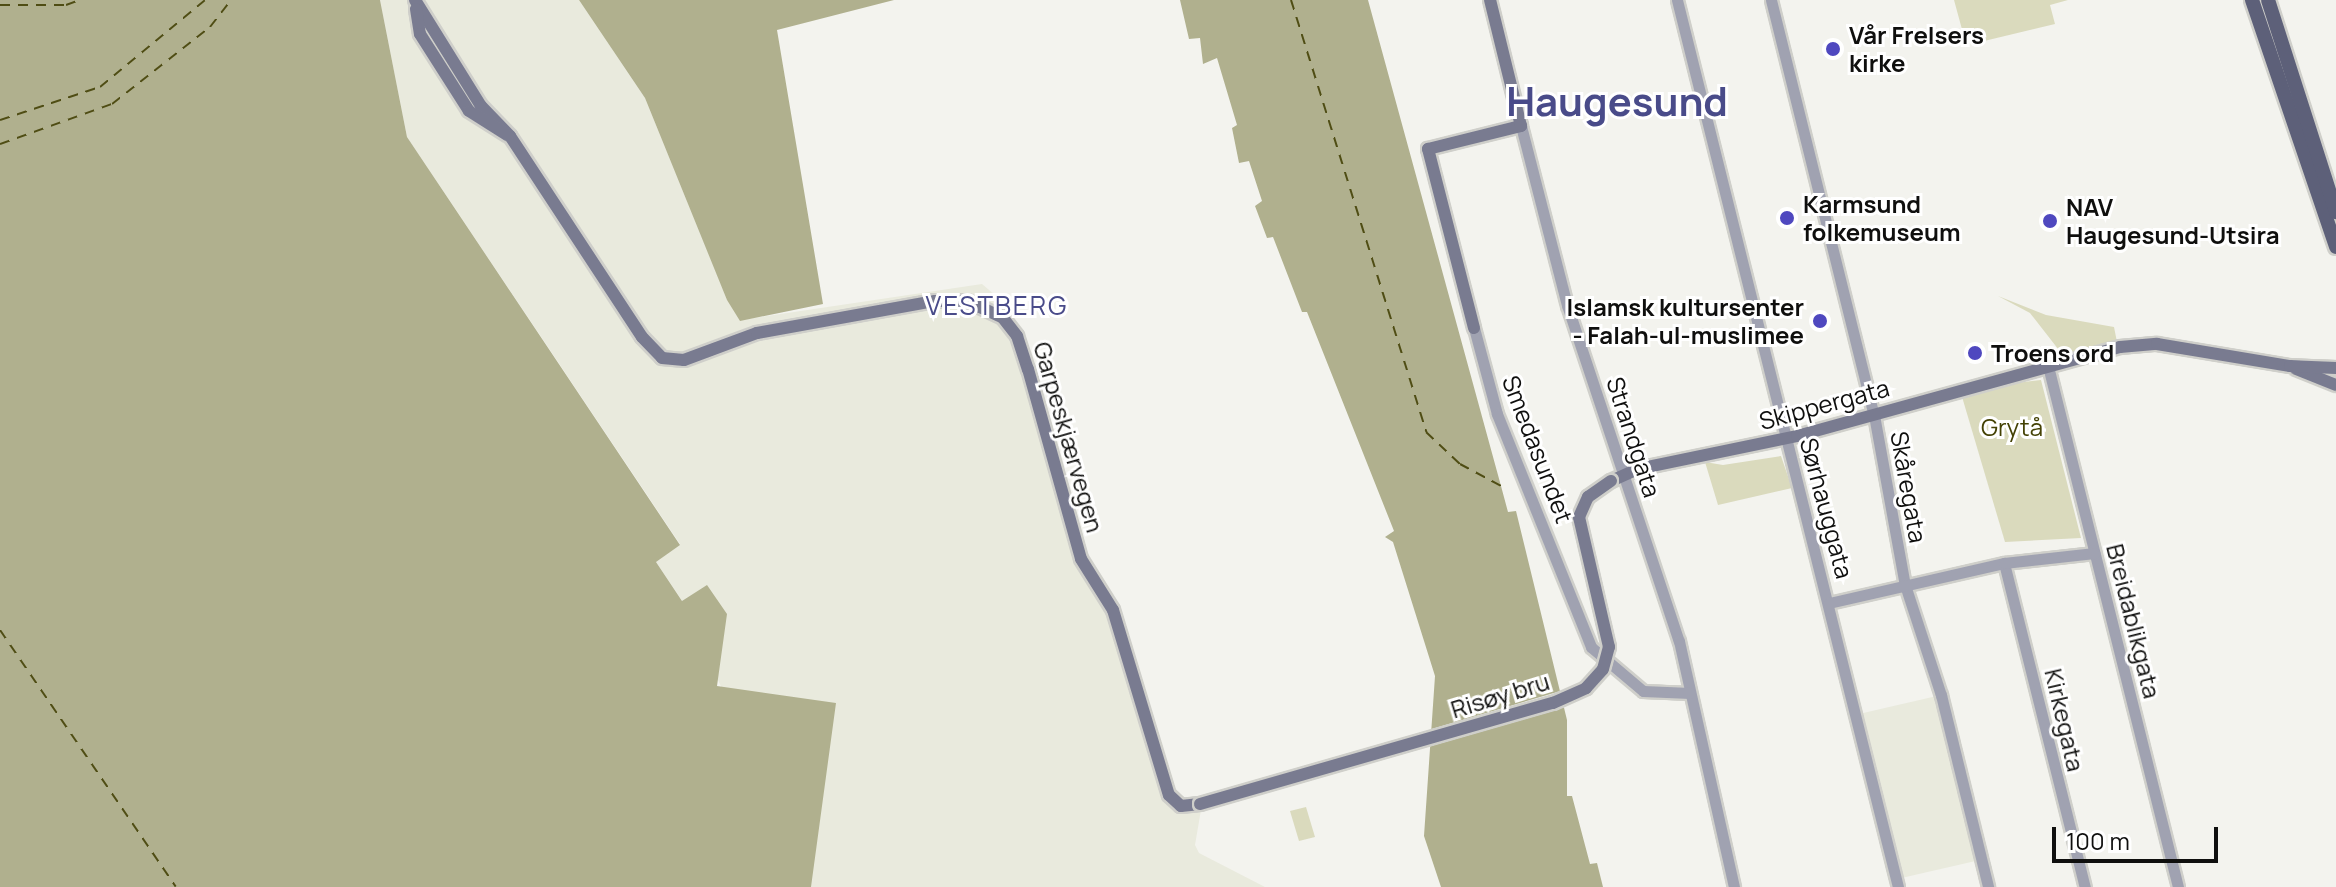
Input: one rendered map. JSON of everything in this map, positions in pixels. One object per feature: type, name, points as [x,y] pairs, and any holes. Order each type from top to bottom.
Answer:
[{"type":"main road","name":"Garpeskjærvegen","points":[[415,0],[481,106],[510,136],[634,325],[662,358],[684,360],[757,333],[935,301],[967,301],[1003,318],[1022,349],[1081,559],[1113,610],[1169,795],[1181,806],[1200,804]]},
{"type":"main road","name":"Strandgata","points":[[1490,0],[1521,126]]},
{"type":"main road","points":[[2252,0],[2336,247]]},
{"type":"main road","points":[[2268,0],[2336,212]]},
{"type":"main road","name":"Smedasundet","points":[[1474,328],[1428,149],[1521,126]]},
{"type":"main road","name":"Skippergata","points":[[1611,481],[1786,439],[2120,347],[2157,344],[2290,366]]},
{"type":"main road","points":[[2290,366],[2336,368]]},
{"type":"main road","points":[[2290,366],[2336,385]]},
{"type":"main road","name":"Risøy bru","points":[[1200,804],[1553,703],[1586,688],[1603,669],[1609,647],[1579,517],[1588,497],[1611,481]]},
{"type":"street","name":"Sørhauggata","points":[[1677,0],[1898,887]]},
{"type":"street","name":"Skåregata","points":[[1771,0],[1874,415],[1905,585],[1941,695],[1988,887]]},
{"type":"street","name":"Strandgata","points":[[1521,126],[1567,305],[1672,620],[1734,887]]},
{"type":"street","name":"Smedasundet","points":[[1474,328],[1497,414],[1591,647],[1633,686],[1664,695],[1690,693]]},
{"type":"street","name":"Breidablikgata","points":[[2048,366],[2178,887]]},
{"type":"street","points":[[1829,603],[2004,563],[2094,553]]},
{"type":"street","name":"Kirkegata","points":[[2004,563],[2085,887]]},
{"type":"shaded area","points":[[0,0],[380,0],[407,137],[680,545],[656,562],[682,601],[707,585],[727,614],[717,686],[836,703],[811,887],[0,887]]},
{"type":"shaded area","points":[[380,0],[579,0],[645,98],[727,299],[740,320],[982,284],[1009,307],[1050,451],[1091,564],[1104,596],[1118,602],[1169,787],[1185,804],[1202,804],[1195,845],[1199,853],[1265,887],[811,887],[683,602],[656,562],[680,544],[407,137]]},
{"type":"shaded area","points":[[579,0],[894,0],[777,30],[823,304],[740,321],[727,300],[645,98]]},
{"type":"shaded area","points":[[1180,0],[1368,0],[1508,512],[1516,511],[1567,720],[1567,796],[1572,796],[1590,864],[1597,863],[1603,887],[1441,887],[1424,836],[1435,676],[1393,542],[1385,537],[1394,531],[1307,312],[1302,312],[1273,237],[1267,238],[1255,206],[1262,201],[1249,161],[1239,163],[1232,128],[1237,125],[1217,58],[1203,64],[1200,38],[1189,39]]},
{"type":"shaded area","points":[[1941,695],[1980,860],[1897,879],[1859,714]]},
{"type":"green space","points":[[1954,0],[2068,0],[2050,5],[2055,24],[1980,42],[1963,33]]},
{"type":"green space","points":[[1998,296],[2046,315],[2114,327],[2117,342],[2062,354],[2030,313]]},
{"type":"green space","name":"Grytå","points":[[2041,380],[2081,538],[2005,542],[1960,390]]},
{"type":"green space","points":[[1781,456],[1792,488],[1718,505],[1705,462],[1723,465]]},
{"type":"green space","points":[[1306,807],[1315,837],[1299,841],[1290,811]]},
{"type":"pier","points":[[1564,690],[1568,706],[1424,748],[1425,731]]},
{"type":"ferry route","points":[[0,5],[66,5],[80,0]]},
{"type":"ferry route","points":[[0,120],[100,87],[205,0]]},
{"type":"ferry route","points":[[0,144],[112,104],[210,27],[231,0]]},
{"type":"ferry route","points":[[1291,0],[1426,432],[1460,464],[1501,486]]},
{"type":"ferry route","points":[[0,630],[176,887]]},
{"type":"place","name":"Vår Frelsers kirke","points":[[1833,49]]},
{"type":"place","name":"Karmsund folkemuseum","points":[[1787,218]]},
{"type":"place","name":"NAV Haugesund-Utsira","points":[[2050,221]]},
{"type":"place","name":"Islamsk kultursenter - Falah-ul-muslimee","points":[[1820,321]]},
{"type":"place","name":"Troens ord","points":[[1975,353]]},
{"type":"district","name":"Haugesund","points":[[1617,101]]},
{"type":"district","name":"VESTBERG","points":[[997,306]]}]
